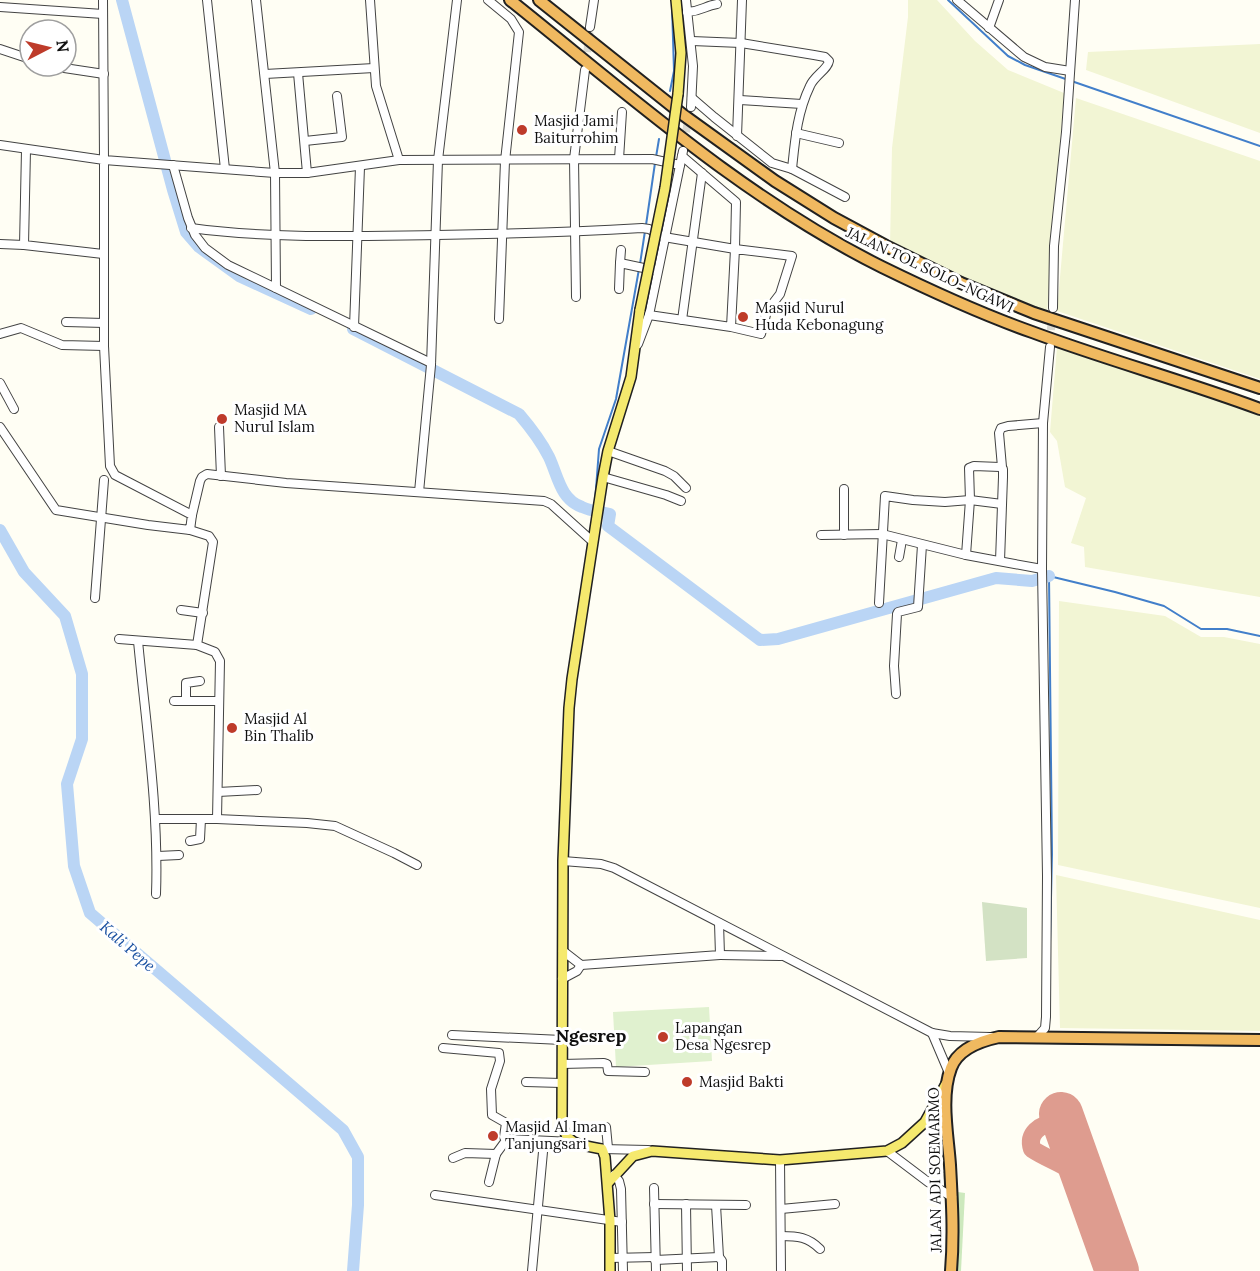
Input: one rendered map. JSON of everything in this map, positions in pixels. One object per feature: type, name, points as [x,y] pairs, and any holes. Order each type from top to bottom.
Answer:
[{"type":"highway","name":"JALAN TOL SOLO–NGAWI","points":[[510,0],[664,124],[768,201],[880,266],[989,316],[1034,333],[1260,409]]},
{"type":"highway","name":"JALAN TOL SOLO–NGAWI","points":[[539,0],[681,114],[775,182],[875,241],[961,283],[1034,313],[1260,388]]},
{"type":"highway","name":"JALAN ADI SOEMARMO","points":[[951,1271],[954,1229],[946,1099],[948,1078],[954,1063],[966,1050],[975,1044],[999,1037],[1260,1040]]},
{"type":"main road","points":[[610,1271],[611,1179],[605,1148],[573,1142],[564,1131],[561,1083],[563,861],[569,708],[603,477],[608,451],[629,386],[645,313],[665,188],[678,94],[681,52],[677,0]]},
{"type":"main road","points":[[611,1179],[633,1156],[652,1151],[780,1160],[887,1151],[902,1143],[925,1122],[948,1078]]},
{"type":"street","points":[[103,0],[104,346],[111,471],[192,514]]},
{"type":"street","points":[[207,0],[225,169]]},
{"type":"street","points":[[256,0],[275,173],[276,288]]},
{"type":"street","points":[[370,0],[374,68],[381,108],[399,160]]},
{"type":"street","points":[[419,492],[431,364],[438,160],[457,0]]},
{"type":"street","points":[[488,0],[516,24],[519,32],[505,161],[499,319]]},
{"type":"street","points":[[591,27],[594,0]]},
{"type":"street","points":[[677,0],[686,0],[692,41],[694,79],[691,107]]},
{"type":"street","points":[[738,136],[742,0]]},
{"type":"street","points":[[957,0],[1006,43],[1033,62],[1070,72]]},
{"type":"street","points":[[989,28],[999,0]]},
{"type":"street","points":[[1053,308],[1054,246],[1075,0]]},
{"type":"street","points":[[687,12],[699,11],[708,5],[717,4]]},
{"type":"street","points":[[0,7],[103,14]]},
{"type":"street","points":[[692,41],[741,43],[827,59],[830,64],[814,78],[802,104],[792,169]]},
{"type":"street","points":[[0,49],[18,55]]},
{"type":"street","points":[[265,74],[374,68]]},
{"type":"street","points":[[78,70],[104,74]]},
{"type":"street","points":[[576,297],[574,159],[585,70]]},
{"type":"street","points":[[297,73],[307,173]]},
{"type":"street","points":[[305,141],[342,137],[337,96]]},
{"type":"street","points":[[692,98],[772,163],[792,169],[845,197]]},
{"type":"street","points":[[740,100],[802,104]]},
{"type":"street","points":[[619,159],[622,112]]},
{"type":"street","points":[[796,133],[839,143]]},
{"type":"street","points":[[0,145],[104,160],[275,173],[307,173],[399,160],[505,161],[681,157],[736,202],[731,327]]},
{"type":"street","points":[[24,245],[26,150]]},
{"type":"street","points":[[191,228],[237,234],[356,237],[646,229],[664,237],[694,243],[792,257],[780,294],[767,311],[761,334],[645,313],[657,271],[664,237],[681,157]]},
{"type":"street","points":[[170,165],[191,228],[205,248],[223,261],[431,364]]},
{"type":"street","points":[[354,327],[360,167]]},
{"type":"street","points":[[682,320],[702,173]]},
{"type":"street","points":[[0,244],[103,254]]},
{"type":"street","points":[[619,289],[621,250]]},
{"type":"street","points":[[620,262],[657,271]]},
{"type":"street","points":[[66,322],[104,323]]},
{"type":"street","points":[[0,334],[21,328],[63,345],[104,346]]},
{"type":"street","points":[[1046,1036],[1042,569],[1043,423],[1050,347]]},
{"type":"street","points":[[0,383],[14,409]]},
{"type":"street","points":[[1000,561],[1002,468],[999,432],[1001,428],[1008,426],[1043,423]]},
{"type":"street","points":[[0,427],[56,510],[190,530],[209,536],[213,542],[197,645]]},
{"type":"street","points":[[219,427],[221,476]]},
{"type":"street","points":[[608,451],[666,471],[686,488]]},
{"type":"street","points":[[966,555],[970,500],[969,468],[1002,468]]},
{"type":"street","points":[[190,530],[202,477],[207,474],[286,483],[544,501],[551,504],[592,541]]},
{"type":"street","points":[[603,477],[681,501]]},
{"type":"street","points":[[95,598],[104,480]]},
{"type":"street","points":[[844,489],[844,535]]},
{"type":"street","points":[[879,603],[885,496],[945,502],[970,500],[1002,504]]},
{"type":"street","points":[[821,535],[882,534],[966,555],[1042,569]]},
{"type":"street","points":[[899,557],[902,540]]},
{"type":"street","points":[[896,694],[894,666],[897,613],[918,608],[922,545]]},
{"type":"street","points":[[181,610],[203,613]]},
{"type":"street","points":[[119,639],[197,645],[209,648],[218,655],[220,660],[218,819]]},
{"type":"street","points":[[138,641],[156,819],[158,856],[156,894]]},
{"type":"street","points":[[186,700],[186,683],[200,681]]},
{"type":"street","points":[[174,701],[219,701]]},
{"type":"street","points":[[218,792],[257,790]]},
{"type":"street","points":[[156,819],[218,819],[334,826],[417,865]]},
{"type":"street","points":[[190,841],[200,839],[201,819]]},
{"type":"street","points":[[158,856],[179,855]]},
{"type":"street","points":[[563,861],[602,864],[614,868],[932,1033],[999,1037]]},
{"type":"street","points":[[719,923],[720,955]]},
{"type":"street","points":[[562,951],[581,965],[720,955],[784,956]]},
{"type":"street","points":[[562,980],[577,971],[581,965]]},
{"type":"street","points":[[932,1033],[948,1078]]},
{"type":"street","points":[[452,1035],[562,1040]]},
{"type":"street","points":[[443,1048],[499,1053],[500,1061],[491,1089],[492,1115],[506,1123],[504,1137],[506,1140]]},
{"type":"street","points":[[562,1064],[604,1063],[607,1064],[608,1071],[645,1072]]},
{"type":"street","points":[[526,1082],[561,1083]]},
{"type":"street","points":[[588,1128],[606,1127],[605,1148],[652,1151]]},
{"type":"street","points":[[489,1182],[496,1154],[506,1140],[511,1138],[573,1142]]},
{"type":"street","points":[[532,1271],[544,1141]]},
{"type":"street","points":[[887,1151],[952,1197]]},
{"type":"street","points":[[453,1158],[465,1153],[496,1154]]},
{"type":"street","points":[[780,1160],[781,1271]]},
{"type":"street","points":[[611,1179],[620,1185],[623,1271]]},
{"type":"street","points":[[654,1188],[656,1271]]},
{"type":"street","points":[[435,1195],[622,1222]]},
{"type":"street","points":[[654,1204],[746,1205]]},
{"type":"street","points":[[686,1204],[687,1271]]},
{"type":"street","points":[[781,1209],[835,1204]]},
{"type":"street","points":[[716,1205],[722,1271]]},
{"type":"street","points":[[781,1236],[807,1239],[819,1249]]},
{"type":"street","points":[[610,1258],[719,1257]]},
{"type":"green space","points":[[908,0],[937,0],[975,41],[1008,70],[1064,93],[1047,313],[944,273],[890,245],[892,148],[908,17]]},
{"type":"green space","points":[[1260,44],[1260,133],[1086,70],[1088,52]]},
{"type":"green space","points":[[1076,98],[1260,161],[1260,379],[1057,311]]},
{"type":"green space","points":[[1057,347],[1260,411],[1260,597],[1085,567],[1084,547],[1071,543],[1086,498],[1065,487],[1057,441],[1050,432]]},
{"type":"green space","points":[[1059,601],[1165,616],[1201,637],[1224,637],[1260,644],[1260,908],[1058,865]]},
{"type":"green space","points":[[1056,875],[1260,920],[1260,1031],[1060,1028]]},
{"type":"green space","points":[[982,902],[1027,908],[1027,958],[986,961]]},
{"type":"green space","name":"Lapangan Desa Ngesrep","points":[[709,1007],[712,1061],[616,1067],[613,1012]]},
{"type":"green space","points":[[958,1192],[965,1193],[961,1271],[953,1271]]},
{"type":"waterway","points":[[122,0],[186,232],[199,247],[239,276],[311,309]]},
{"type":"waterway","points":[[948,0],[1008,56],[1025,65],[1260,146]]},
{"type":"waterway","points":[[670,91],[674,71],[672,6]]},
{"type":"waterway","points":[[656,157],[659,139]]},
{"type":"waterway","points":[[646,225],[655,163]]},
{"type":"waterway","points":[[640,264],[645,231]]},
{"type":"waterway","points":[[595,502],[599,449],[616,399],[639,269]]},
{"type":"waterway","points":[[353,329],[519,414],[543,446],[564,493],[569,498],[585,508],[610,514],[608,526],[760,640],[778,639],[996,578],[1032,581],[1049,576]]},
{"type":"waterway","name":"Kali Pepe","points":[[0,530],[24,572],[65,616],[82,674],[82,739],[67,784],[74,866],[90,913],[343,1130],[358,1157],[358,1205],[353,1271]]},
{"type":"waterway","points":[[1050,942],[1052,854],[1049,576],[1164,606],[1201,629],[1227,629],[1260,636]]},
{"type":"waterway","points":[[1048,1040],[1048,1043],[1260,1046]]},
{"type":"taxiway","points":[[1080,1169],[1085,1150],[1082,1137],[1075,1129],[1065,1124],[1054,1123],[1044,1125],[1036,1131],[1031,1139],[1032,1149],[1067,1168],[1085,1183]]},
{"type":"runway","points":[[1061,1114],[1117,1271]]},
{"type":"tunnel","points":[[586,64],[590,27]]},
{"type":"tunnel","points":[[684,144],[689,115]]},
{"type":"tunnel","points":[[1050,342],[1052,315]]},
{"type":"place","name":"Masjid Jami Baiturrohim","points":[[522,130]]},
{"type":"place","name":"Masjid Nurul Huda Kebonagung","points":[[743,317]]},
{"type":"place","name":"Masjid MA Nurul Islam","points":[[222,419]]},
{"type":"place","name":"Masjid Al Bin Thalib","points":[[232,728]]},
{"type":"place","name":"Lapangan Desa Ngesrep","points":[[663,1037]]},
{"type":"place","name":"Masjid Bakti","points":[[687,1082]]},
{"type":"place","name":"Masjid Al Iman Tanjungsari","points":[[493,1136]]},
{"type":"district","name":"Ngesrep","points":[[591,1036]]}]
